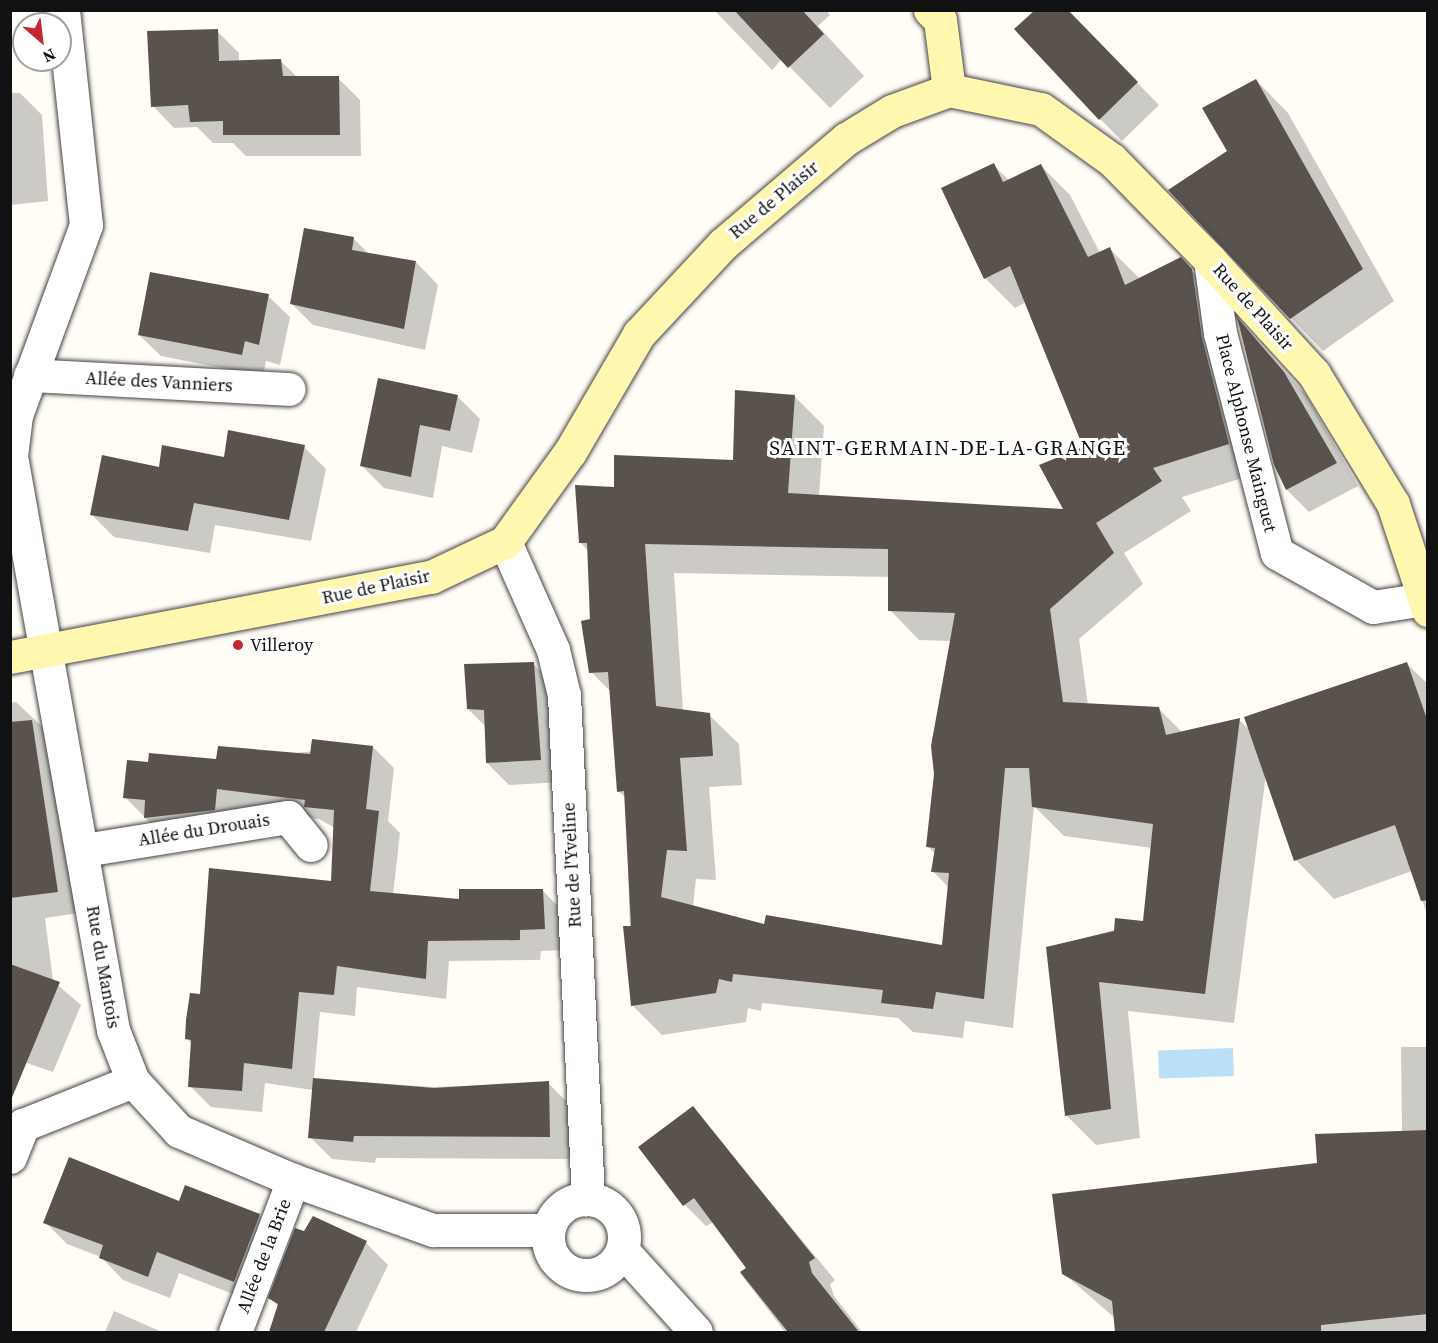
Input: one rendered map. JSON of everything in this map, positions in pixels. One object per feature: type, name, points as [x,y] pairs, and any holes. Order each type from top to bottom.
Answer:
[{"type":"street","name":"Rue du Mantois","points":[[63,10],[86,225],[13,416],[11,456],[84,850],[112,1030],[133,1081],[179,1131],[293,1180],[433,1230],[548,1230]]},
{"type":"street","points":[[941,14],[949,90]]},
{"type":"street","name":"Rue de Plaisir","points":[[10,657],[431,577],[505,542],[570,452],[639,334],[723,244],[846,140],[892,111],[949,90],[1041,109],[1112,160],[1210,260],[1314,374],[1393,504],[1426,605]]},
{"type":"street","name":"Place Alphonse Mainguet","points":[[1210,260],[1230,378],[1277,553],[1373,607],[1426,605]]},
{"type":"street","name":"Allée des Vanniers","points":[[30,375],[289,389]]},
{"type":"street","name":"Rue de l'Yveline","points":[[505,542],[553,650],[564,695],[588,1199]]},
{"type":"street","name":"Allée du Drouais","points":[[84,850],[288,816],[311,845]]},
{"type":"street","points":[[10,1156],[17,1122],[133,1081]]},
{"type":"street","name":"Allée de la Brie","points":[[235,1332],[293,1180]]},
{"type":"street","points":[[588,1199],[616,1212],[625,1237],[622,1250],[596,1274],[571,1272],[551,1255],[548,1230],[558,1208],[588,1199]]},
{"type":"street","points":[[622,1250],[696,1332]]},
{"type":"water","points":[[1233,1048],[1234,1076],[1159,1079],[1158,1051]]},
{"type":"building","points":[[734,10],[802,10],[824,34],[788,68]]},
{"type":"building","points":[[1035,10],[1068,10],[1138,82],[1099,120],[1014,29]]},
{"type":"building","points":[[218,29],[219,61],[281,59],[283,76],[339,76],[340,135],[223,135],[223,121],[190,122],[188,105],[151,107],[147,31]]},
{"type":"building","points":[[1256,79],[1363,269],[1290,319],[1168,190],[1227,151],[1202,108]]},
{"type":"building","points":[[994,163],[1003,182],[1041,164],[1088,257],[1110,247],[1125,285],[1181,257],[1192,269],[1202,338],[1229,444],[1153,468],[1162,481],[1096,523],[1114,553],[1050,609],[1063,702],[1159,707],[1166,735],[1240,718],[1205,994],[1099,982],[1111,1109],[1065,1116],[1046,947],[1114,931],[1115,918],[1143,921],[1153,824],[1032,807],[1029,768],[1005,768],[984,999],[936,992],[933,1009],[881,1003],[883,990],[733,974],[732,982],[719,979],[716,993],[631,1006],[623,926],[631,926],[624,791],[617,792],[608,672],[589,673],[581,621],[590,619],[587,543],[579,543],[575,485],[614,487],[614,455],[733,460],[735,390],[795,395],[788,493],[1063,509],[1039,465],[1083,447],[1010,266],[984,279],[941,188]],"holes":[[[645,544],[888,549],[888,611],[955,613],[931,746],[934,774],[926,847],[935,848],[931,872],[949,873],[942,945],[766,915],[764,924],[661,897],[667,850],[687,851],[680,758],[713,756],[710,713],[656,706]]]},
{"type":"building","points":[[304,228],[354,237],[352,250],[416,261],[404,329],[290,304]]},
{"type":"building","points":[[150,272],[269,294],[259,345],[245,341],[242,355],[138,335]]},
{"type":"building","points":[[1237,317],[1284,372],[1337,463],[1286,490],[1274,465]]},
{"type":"building","points":[[378,378],[458,395],[450,431],[420,425],[411,477],[360,466]]},
{"type":"building","points":[[228,430],[305,445],[289,520],[194,503],[188,531],[90,515],[102,455],[159,467],[162,445],[224,457]]},
{"type":"building","points":[[534,662],[541,760],[486,763],[484,710],[467,709],[464,664]]},
{"type":"building","points":[[1407,662],[1428,722],[1428,900],[1421,901],[1395,825],[1294,861],[1244,717]]},
{"type":"building","points":[[32,720],[58,892],[10,898],[10,722]]},
{"type":"building","points":[[312,739],[373,746],[366,809],[379,811],[370,891],[459,899],[459,889],[543,889],[545,929],[520,930],[520,940],[428,941],[426,979],[337,966],[334,995],[299,992],[292,1069],[244,1063],[242,1091],[188,1087],[191,1040],[185,1039],[186,1020],[190,993],[200,994],[209,868],[331,881],[334,810],[304,807],[305,800],[217,789],[215,810],[144,818],[145,800],[123,798],[127,760],[148,762],[149,753],[216,759],[218,746],[310,754]]},
{"type":"building","points":[[10,964],[60,982],[11,1100],[10,1100]]},
{"type":"building","points":[[313,1078],[434,1088],[549,1081],[550,1137],[354,1136],[353,1142],[308,1138]]},
{"type":"building","points":[[693,1106],[815,1258],[809,1262],[812,1273],[859,1332],[788,1332],[740,1272],[746,1268],[694,1198],[683,1206],[638,1147]]},
{"type":"building","points":[[1428,1130],[1428,1314],[1321,1325],[1321,1332],[1115,1332],[1112,1301],[1062,1274],[1052,1194],[1317,1163],[1315,1134]]},
{"type":"building","points":[[69,1157],[179,1201],[185,1185],[260,1214],[234,1282],[157,1252],[148,1277],[99,1258],[103,1245],[43,1223]]},
{"type":"building","points":[[313,1216],[367,1241],[324,1332],[269,1332],[278,1304],[268,1298],[295,1228],[304,1231]]},
{"type":"place","name":"Villeroy","points":[[238,645]]},
{"type":"district","name":"SAINT-GERMAIN-DE-LA-GRANGE","points":[[948,448]]}]
